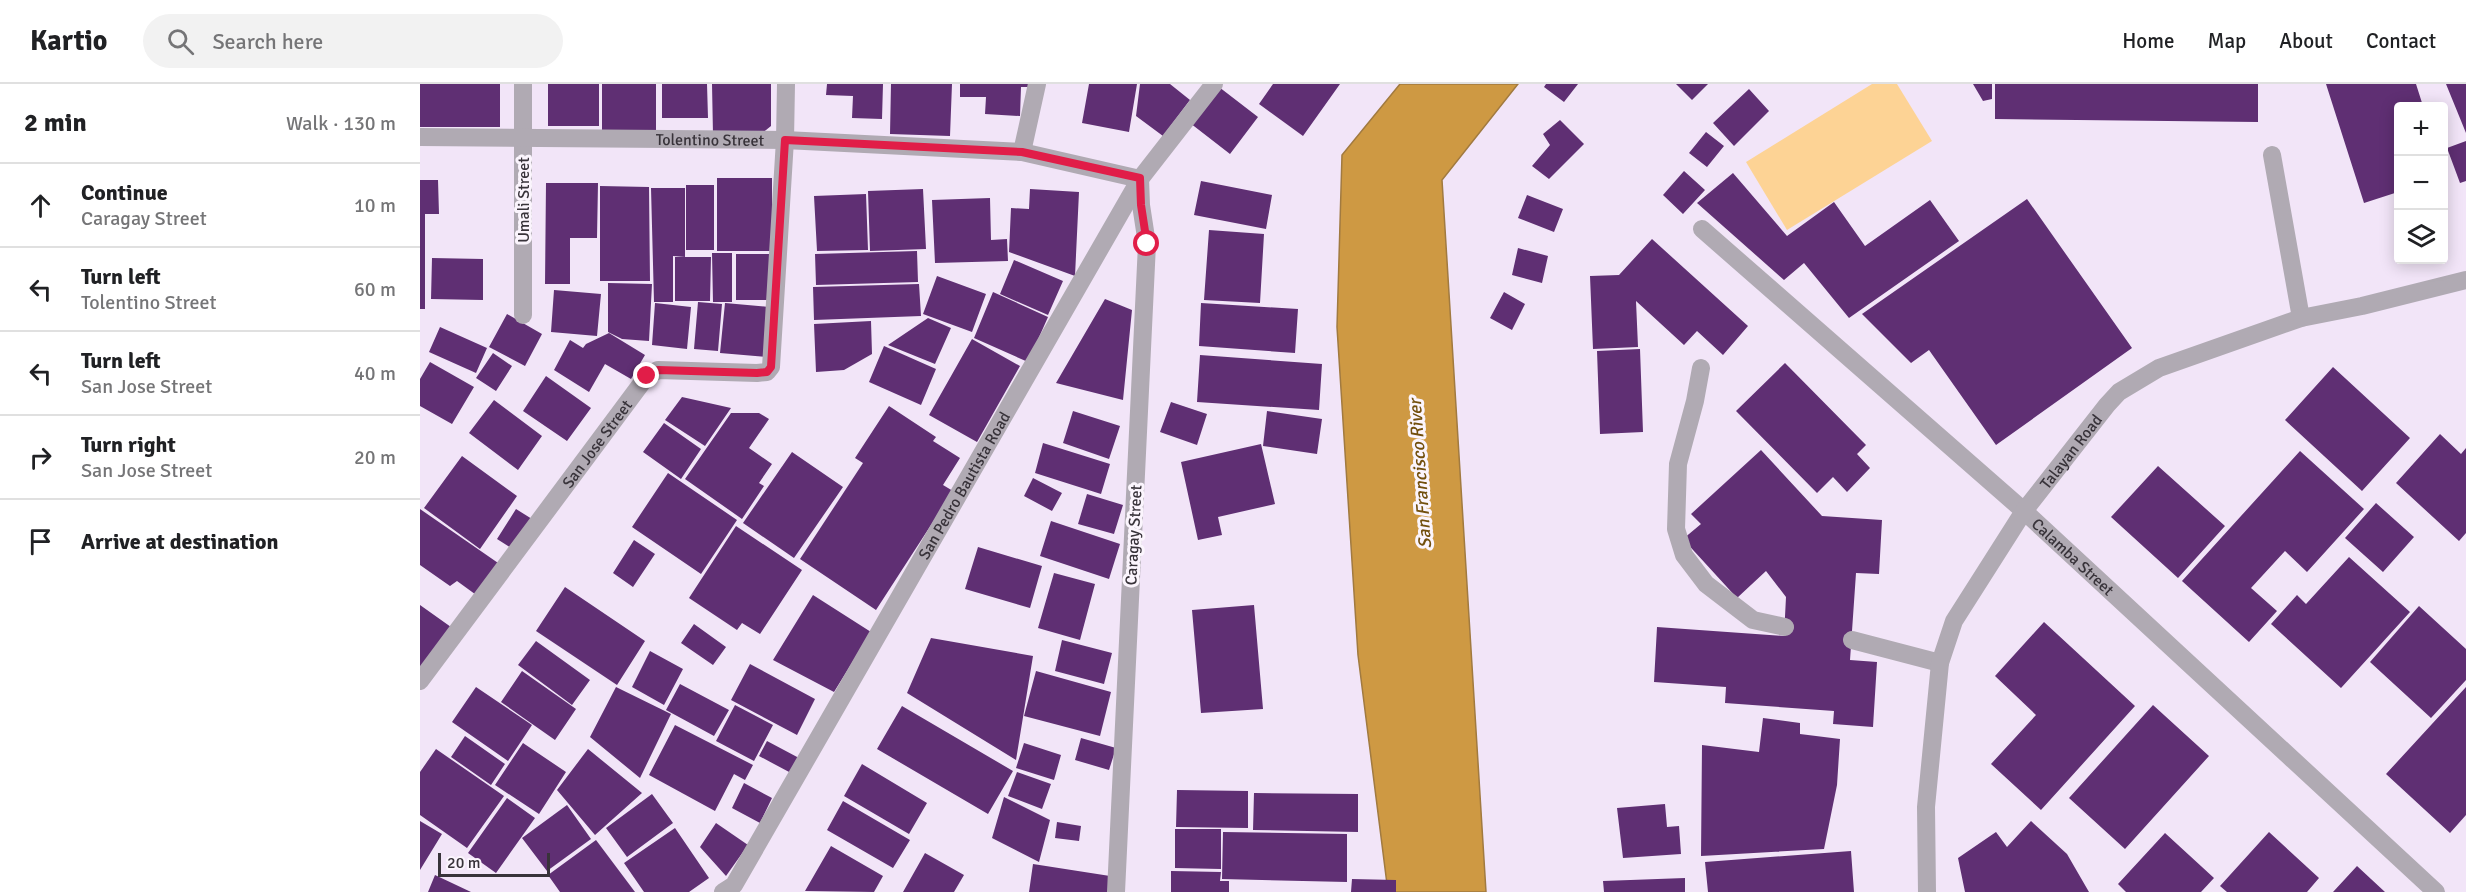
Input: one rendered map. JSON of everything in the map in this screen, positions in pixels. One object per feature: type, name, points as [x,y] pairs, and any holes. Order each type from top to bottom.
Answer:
[{"type":"street","name":"Umali Street","points":[[523,84],[523,315]]},
{"type":"street","points":[[785,140],[786,84]]},
{"type":"street","points":[[1022,152],[1037,84]]},
{"type":"street","name":"San Pedro Bautista Road","points":[[734,890],[1140,178],[1214,84]]},
{"type":"street","name":"Tolentino Street","points":[[420,136],[785,140],[1022,152],[1140,178]]},
{"type":"street","name":"San Jose Street","points":[[420,681],[647,376],[658,370],[757,373],[767,372],[771,367],[785,140]]},
{"type":"street","points":[[2272,155],[2301,318]]},
{"type":"street","name":"Caragay Street","points":[[1116,892],[1147,244],[1141,205],[1140,178]]},
{"type":"street","name":"Calamba Street","points":[[1702,229],[2024,511],[2436,892]]},
{"type":"street","name":"Talayan Road","points":[[1927,892],[1926,807],[1940,663],[1954,621],[2024,511],[2119,392],[2159,368],[2301,318],[2362,306],[2466,280]]},
{"type":"street","points":[[1701,368],[1695,401],[1678,464],[1676,530],[1684,555],[1706,584],[1753,620],[1785,627]]},
{"type":"street","points":[[1851,640],[1940,663]]},
{"type":"shaded area","points":[[1872,84],[1897,84],[1932,141],[1787,230],[1746,162]]},
{"type":"water","name":"San Francisco River","points":[[1400,84],[1518,84],[1442,180],[1486,892],[1388,892],[1358,655],[1337,327],[1342,155]]},
{"type":"building","points":[[420,84],[500,84],[500,127],[420,127]]},
{"type":"building","points":[[548,84],[599,84],[599,126],[548,126]]},
{"type":"building","points":[[602,84],[656,84],[656,136],[602,137]]},
{"type":"building","points":[[662,84],[707,84],[708,118],[662,118]]},
{"type":"building","points":[[712,84],[771,84],[771,126],[761,134],[713,135]]},
{"type":"building","points":[[827,84],[883,84],[882,119],[852,118],[853,96],[826,95]]},
{"type":"building","points":[[891,84],[952,84],[950,136],[890,134]]},
{"type":"building","points":[[960,84],[1028,84],[1028,87],[1021,87],[1020,116],[985,114],[986,97],[960,97]]},
{"type":"building","points":[[1089,84],[1137,84],[1129,132],[1082,123]]},
{"type":"building","points":[[1140,84],[1170,84],[1190,100],[1163,136],[1136,116]]},
{"type":"building","points":[[1273,84],[1340,84],[1303,136],[1259,104]]},
{"type":"building","points":[[1546,84],[1578,84],[1564,102],[1544,87]]},
{"type":"building","points":[[1676,84],[1708,84],[1692,100]]},
{"type":"building","points":[[1973,84],[1992,84],[1992,99],[1983,101]]},
{"type":"building","points":[[1995,84],[2258,84],[2258,122],[1995,119]]},
{"type":"building","points":[[2326,84],[2416,84],[2422,102],[2394,102],[2394,193],[2364,203]]},
{"type":"building","points":[[2446,84],[2466,84],[2466,133]]},
{"type":"building","points":[[1219,87],[1258,117],[1230,154],[1190,123]]},
{"type":"building","points":[[1749,89],[1769,111],[1734,146],[1713,123]]},
{"type":"building","points":[[1560,120],[1584,144],[1549,179],[1532,166],[1550,145],[1543,134]]},
{"type":"building","points":[[1706,132],[1724,146],[1707,167],[1689,153]]},
{"type":"building","points":[[2466,141],[2466,181],[2460,183],[2448,148]]},
{"type":"building","points":[[1684,171],[1705,190],[1683,214],[1663,195]]},
{"type":"building","points":[[1733,173],[1787,236],[1834,202],[1865,246],[1930,200],[1959,241],[1849,318],[1804,263],[1784,280],[1697,203]]},
{"type":"building","points":[[717,178],[772,178],[772,251],[717,251]]},
{"type":"building","points":[[420,180],[438,180],[439,214],[425,214],[425,309],[420,309]]},
{"type":"building","points":[[1201,181],[1272,195],[1266,229],[1194,215]]},
{"type":"building","points":[[546,183],[598,183],[597,238],[570,238],[570,284],[545,284]]},
{"type":"building","points":[[686,185],[714,185],[714,250],[686,250]]},
{"type":"building","points":[[600,186],[649,187],[650,281],[600,281]]},
{"type":"building","points":[[651,188],[685,188],[685,257],[673,256],[673,302],[654,302]]},
{"type":"building","points":[[923,189],[926,249],[870,251],[868,191]]},
{"type":"building","points":[[1030,189],[1079,192],[1075,276],[1009,252],[1011,208],[1029,209]]},
{"type":"building","points":[[866,194],[868,250],[817,251],[814,196]]},
{"type":"building","points":[[1527,195],[1563,209],[1554,232],[1518,218]]},
{"type":"building","points":[[990,198],[991,240],[1007,239],[1008,261],[935,263],[932,200]]},
{"type":"building","points":[[2027,199],[2132,348],[1996,445],[1929,350],[1911,363],[1862,314]]},
{"type":"building","points":[[1209,230],[1264,234],[1260,303],[1204,300]]},
{"type":"building","points":[[1652,239],[1748,326],[1723,355],[1697,331],[1684,345],[1636,301],[1638,347],[1593,349],[1590,276],[1619,275]]},
{"type":"building","points":[[1518,248],[1548,256],[1542,283],[1512,275]]},
{"type":"building","points":[[917,251],[918,282],[816,285],[815,254]]},
{"type":"building","points":[[712,253],[732,253],[732,302],[713,302]]},
{"type":"building","points":[[736,254],[771,254],[771,300],[736,300]]},
{"type":"building","points":[[675,257],[711,257],[710,301],[675,301]]},
{"type":"building","points":[[432,258],[483,259],[483,300],[431,299]]},
{"type":"building","points":[[1014,260],[1063,281],[1048,315],[1000,294]]},
{"type":"building","points":[[937,276],[986,294],[972,332],[923,314]]},
{"type":"building","points":[[608,283],[652,284],[649,341],[622,339],[608,332]]},
{"type":"building","points":[[919,284],[921,316],[814,320],[813,287]]},
{"type":"building","points":[[554,290],[601,294],[597,336],[551,332]]},
{"type":"building","points":[[993,292],[1048,317],[1028,362],[974,338]]},
{"type":"building","points":[[1504,292],[1525,304],[1512,330],[1490,318]]},
{"type":"building","points":[[1105,299],[1132,310],[1123,400],[1056,383]]},
{"type":"building","points":[[698,302],[722,304],[718,351],[694,349]]},
{"type":"building","points":[[655,303],[691,307],[687,349],[652,345]]},
{"type":"building","points":[[725,303],[769,307],[766,357],[720,353]]},
{"type":"building","points":[[1201,303],[1298,309],[1295,353],[1199,346]]},
{"type":"building","points":[[507,314],[542,334],[525,366],[489,347]]},
{"type":"building","points":[[928,318],[951,328],[935,364],[888,345]]},
{"type":"building","points":[[871,321],[872,354],[844,370],[816,372],[814,324]]},
{"type":"building","points":[[440,327],[487,348],[476,373],[429,352]]},
{"type":"building","points":[[609,333],[645,355],[631,379],[605,364],[589,392],[554,370],[570,340],[583,348],[586,344]]},
{"type":"building","points":[[972,339],[1020,366],[977,442],[929,415]]},
{"type":"building","points":[[884,346],[936,369],[921,405],[869,382]]},
{"type":"building","points":[[1640,349],[1643,432],[1600,434],[1597,351]]},
{"type":"building","points":[[493,353],[512,366],[496,391],[476,378]]},
{"type":"building","points":[[1200,355],[1322,364],[1319,410],[1197,402]]},
{"type":"building","points":[[430,362],[474,387],[452,424],[420,406],[420,379]]},
{"type":"building","points":[[1785,363],[1866,445],[1857,454],[1870,468],[1847,492],[1833,477],[1817,493],[1736,411]]},
{"type":"building","points":[[2333,367],[2410,438],[2362,491],[2285,420]]},
{"type":"building","points":[[546,376],[591,408],[567,441],[523,411]]},
{"type":"building","points":[[682,397],[731,408],[705,446],[665,420]]},
{"type":"building","points":[[494,400],[542,436],[518,470],[469,433]]},
{"type":"building","points":[[1171,402],[1207,414],[1197,445],[1160,432]]},
{"type":"building","points":[[889,406],[936,437],[933,441],[960,458],[943,485],[953,491],[876,610],[800,559],[863,463],[855,458]]},
{"type":"building","points":[[1073,411],[1120,426],[1109,459],[1063,443]]},
{"type":"building","points":[[1267,411],[1322,419],[1317,454],[1263,446]]},
{"type":"building","points":[[731,413],[759,413],[769,419],[749,448],[772,464],[759,483],[764,486],[742,519],[685,479]]},
{"type":"building","points":[[664,423],[701,449],[681,479],[643,452]]},
{"type":"building","points":[[2440,434],[2461,454],[2466,448],[2466,533],[2459,541],[2396,483]]},
{"type":"building","points":[[1043,443],[1110,464],[1101,494],[1035,473]]},
{"type":"building","points":[[1261,444],[1275,504],[1218,517],[1222,535],[1198,540],[1181,462]]},
{"type":"building","points":[[1761,450],[1822,516],[1882,520],[1879,574],[1856,573],[1850,660],[1877,662],[1873,727],[1833,724],[1834,711],[1725,703],[1726,687],[1654,682],[1657,627],[1784,636],[1786,597],[1766,571],[1737,598],[1683,539],[1701,524],[1691,514]]},
{"type":"building","points":[[2300,451],[2364,509],[2307,572],[2285,551],[2251,588],[2277,611],[2249,642],[2182,581]]},
{"type":"building","points":[[792,452],[843,487],[794,558],[743,523]]},
{"type":"building","points":[[462,456],[517,496],[480,549],[424,508]]},
{"type":"building","points":[[2158,466],[2225,526],[2178,578],[2111,517]]},
{"type":"building","points":[[668,473],[737,520],[701,574],[632,527]]},
{"type":"building","points":[[1033,478],[1062,493],[1052,511],[1024,496]]},
{"type":"building","points":[[1087,494],[1123,505],[1114,534],[1078,524]]},
{"type":"building","points":[[2376,503],[2414,537],[2383,572],[2345,538]]},
{"type":"building","points":[[420,509],[501,565],[479,597],[457,581],[450,586],[420,565]]},
{"type":"building","points":[[516,509],[532,519],[513,549],[497,539]]},
{"type":"building","points":[[1051,521],[1120,544],[1109,579],[1040,556]]},
{"type":"building","points":[[736,526],[802,570],[760,634],[742,623],[737,630],[689,598]]},
{"type":"building","points":[[634,540],[655,554],[633,587],[613,573]]},
{"type":"building","points":[[978,547],[1042,566],[1030,608],[965,589]]},
{"type":"building","points":[[2349,557],[2410,612],[2341,688],[2271,624],[2297,595],[2306,604]]},
{"type":"building","points":[[1054,573],[1095,584],[1080,640],[1038,628]]},
{"type":"building","points":[[565,587],[645,641],[617,685],[536,631]]},
{"type":"building","points":[[813,595],[871,632],[834,692],[773,660]]},
{"type":"building","points":[[420,605],[458,632],[420,687]]},
{"type":"building","points":[[1254,605],[1263,709],[1201,713],[1192,610]]},
{"type":"building","points":[[2419,606],[2466,649],[2466,680],[2431,718],[2370,662]]},
{"type":"building","points":[[2044,622],[2135,706],[2041,810],[1991,764],[2036,715],[1995,676]]},
{"type":"building","points":[[694,624],[726,647],[713,665],[681,643]]},
{"type":"building","points":[[931,638],[1033,656],[1016,760],[907,693]]},
{"type":"building","points":[[1062,640],[1112,653],[1104,684],[1055,671]]},
{"type":"building","points":[[536,641],[590,680],[572,705],[518,665]]},
{"type":"building","points":[[650,651],[683,669],[664,705],[632,687]]},
{"type":"building","points":[[750,664],[815,699],[797,735],[731,700]]},
{"type":"building","points":[[522,671],[576,709],[555,740],[501,702]]},
{"type":"building","points":[[1036,671],[1111,692],[1100,736],[1024,716]]},
{"type":"building","points":[[680,684],[729,710],[714,736],[666,710]]},
{"type":"building","points":[[476,687],[532,725],[508,761],[452,722]]},
{"type":"building","points":[[616,687],[671,714],[640,778],[590,737]]},
{"type":"building","points":[[2466,687],[2466,815],[2450,833],[2386,774]]},
{"type":"building","points":[[735,705],[773,725],[754,761],[716,741]]},
{"type":"building","points":[[2153,705],[2209,756],[2125,849],[2069,798]]},
{"type":"building","points":[[902,706],[1013,771],[988,814],[877,749]]},
{"type":"building","points":[[1763,718],[1800,723],[1800,734],[1840,739],[1837,785],[1824,849],[1701,856],[1702,745],[1759,752]]},
{"type":"building","points":[[675,725],[753,765],[745,780],[734,774],[715,811],[649,775]]},
{"type":"building","points":[[465,736],[505,764],[491,785],[451,757]]},
{"type":"building","points":[[1081,738],[1116,748],[1109,770],[1075,760]]},
{"type":"building","points":[[767,741],[799,758],[791,773],[759,756]]},
{"type":"building","points":[[523,743],[566,772],[539,814],[495,785]]},
{"type":"building","points":[[1024,743],[1061,755],[1054,780],[1016,768]]},
{"type":"building","points":[[436,749],[504,796],[467,848],[420,815],[420,772]]},
{"type":"building","points":[[588,749],[642,793],[595,835],[557,790]]},
{"type":"building","points":[[862,764],[927,803],[909,834],[844,796]]},
{"type":"building","points":[[1017,772],[1051,784],[1042,809],[1008,796]]},
{"type":"building","points":[[744,783],[772,798],[760,823],[732,808]]},
{"type":"building","points":[[1177,790],[1248,791],[1248,828],[1176,827]]},
{"type":"building","points":[[1254,793],[1358,794],[1358,832],[1253,830]]},
{"type":"building","points":[[652,794],[673,823],[627,857],[606,828]]},
{"type":"building","points":[[1004,797],[1050,820],[1039,862],[992,838]]},
{"type":"building","points":[[507,798],[535,818],[496,873],[468,853]]},
{"type":"building","points":[[843,801],[910,840],[893,868],[827,830]]},
{"type":"building","points":[[1665,804],[1667,827],[1679,826],[1681,854],[1623,858],[1617,808]]},
{"type":"building","points":[[567,805],[591,839],[547,871],[522,838]]},
{"type":"building","points":[[420,821],[442,834],[420,870]]},
{"type":"building","points":[[2031,821],[2067,854],[2089,892],[1965,892],[1958,858],[1996,832],[2007,847]]},
{"type":"building","points":[[1057,822],[1081,826],[1079,841],[1055,838]]},
{"type":"building","points":[[716,823],[748,845],[726,876],[700,847]]},
{"type":"building","points":[[675,828],[709,878],[689,892],[644,892],[624,863]]},
{"type":"building","points":[[1175,829],[1221,829],[1221,869],[1175,868]]},
{"type":"building","points":[[1223,832],[1347,834],[1347,882],[1222,879]]},
{"type":"building","points":[[2269,832],[2319,878],[2307,892],[2227,892],[2220,886]]},
{"type":"building","points":[[2165,833],[2214,878],[2201,892],[2126,892],[2118,884]]},
{"type":"building","points":[[596,840],[635,892],[560,892],[548,875]]},
{"type":"building","points":[[831,846],[883,876],[874,892],[805,891]]},
{"type":"building","points":[[1851,851],[1854,892],[1708,892],[1705,862]]},
{"type":"building","points":[[925,853],[964,875],[954,892],[903,892]]},
{"type":"building","points":[[1033,864],[1110,876],[1108,892],[1029,892]]},
{"type":"building","points":[[2357,866],[2385,892],[2333,892]]},
{"type":"building","points":[[1171,871],[1221,872],[1220,881],[1229,881],[1229,892],[1171,892]]},
{"type":"building","points":[[435,875],[471,892],[428,892]]},
{"type":"building","points":[[1685,878],[1685,892],[1604,892],[1603,881]]},
{"type":"building","points":[[1352,879],[1396,880],[1396,892],[1351,892]]},
{"type":"route","points":[[647,376],[658,370],[757,373],[767,372],[771,367],[785,140],[1022,152],[1140,178],[1141,205],[1147,244]]}]
